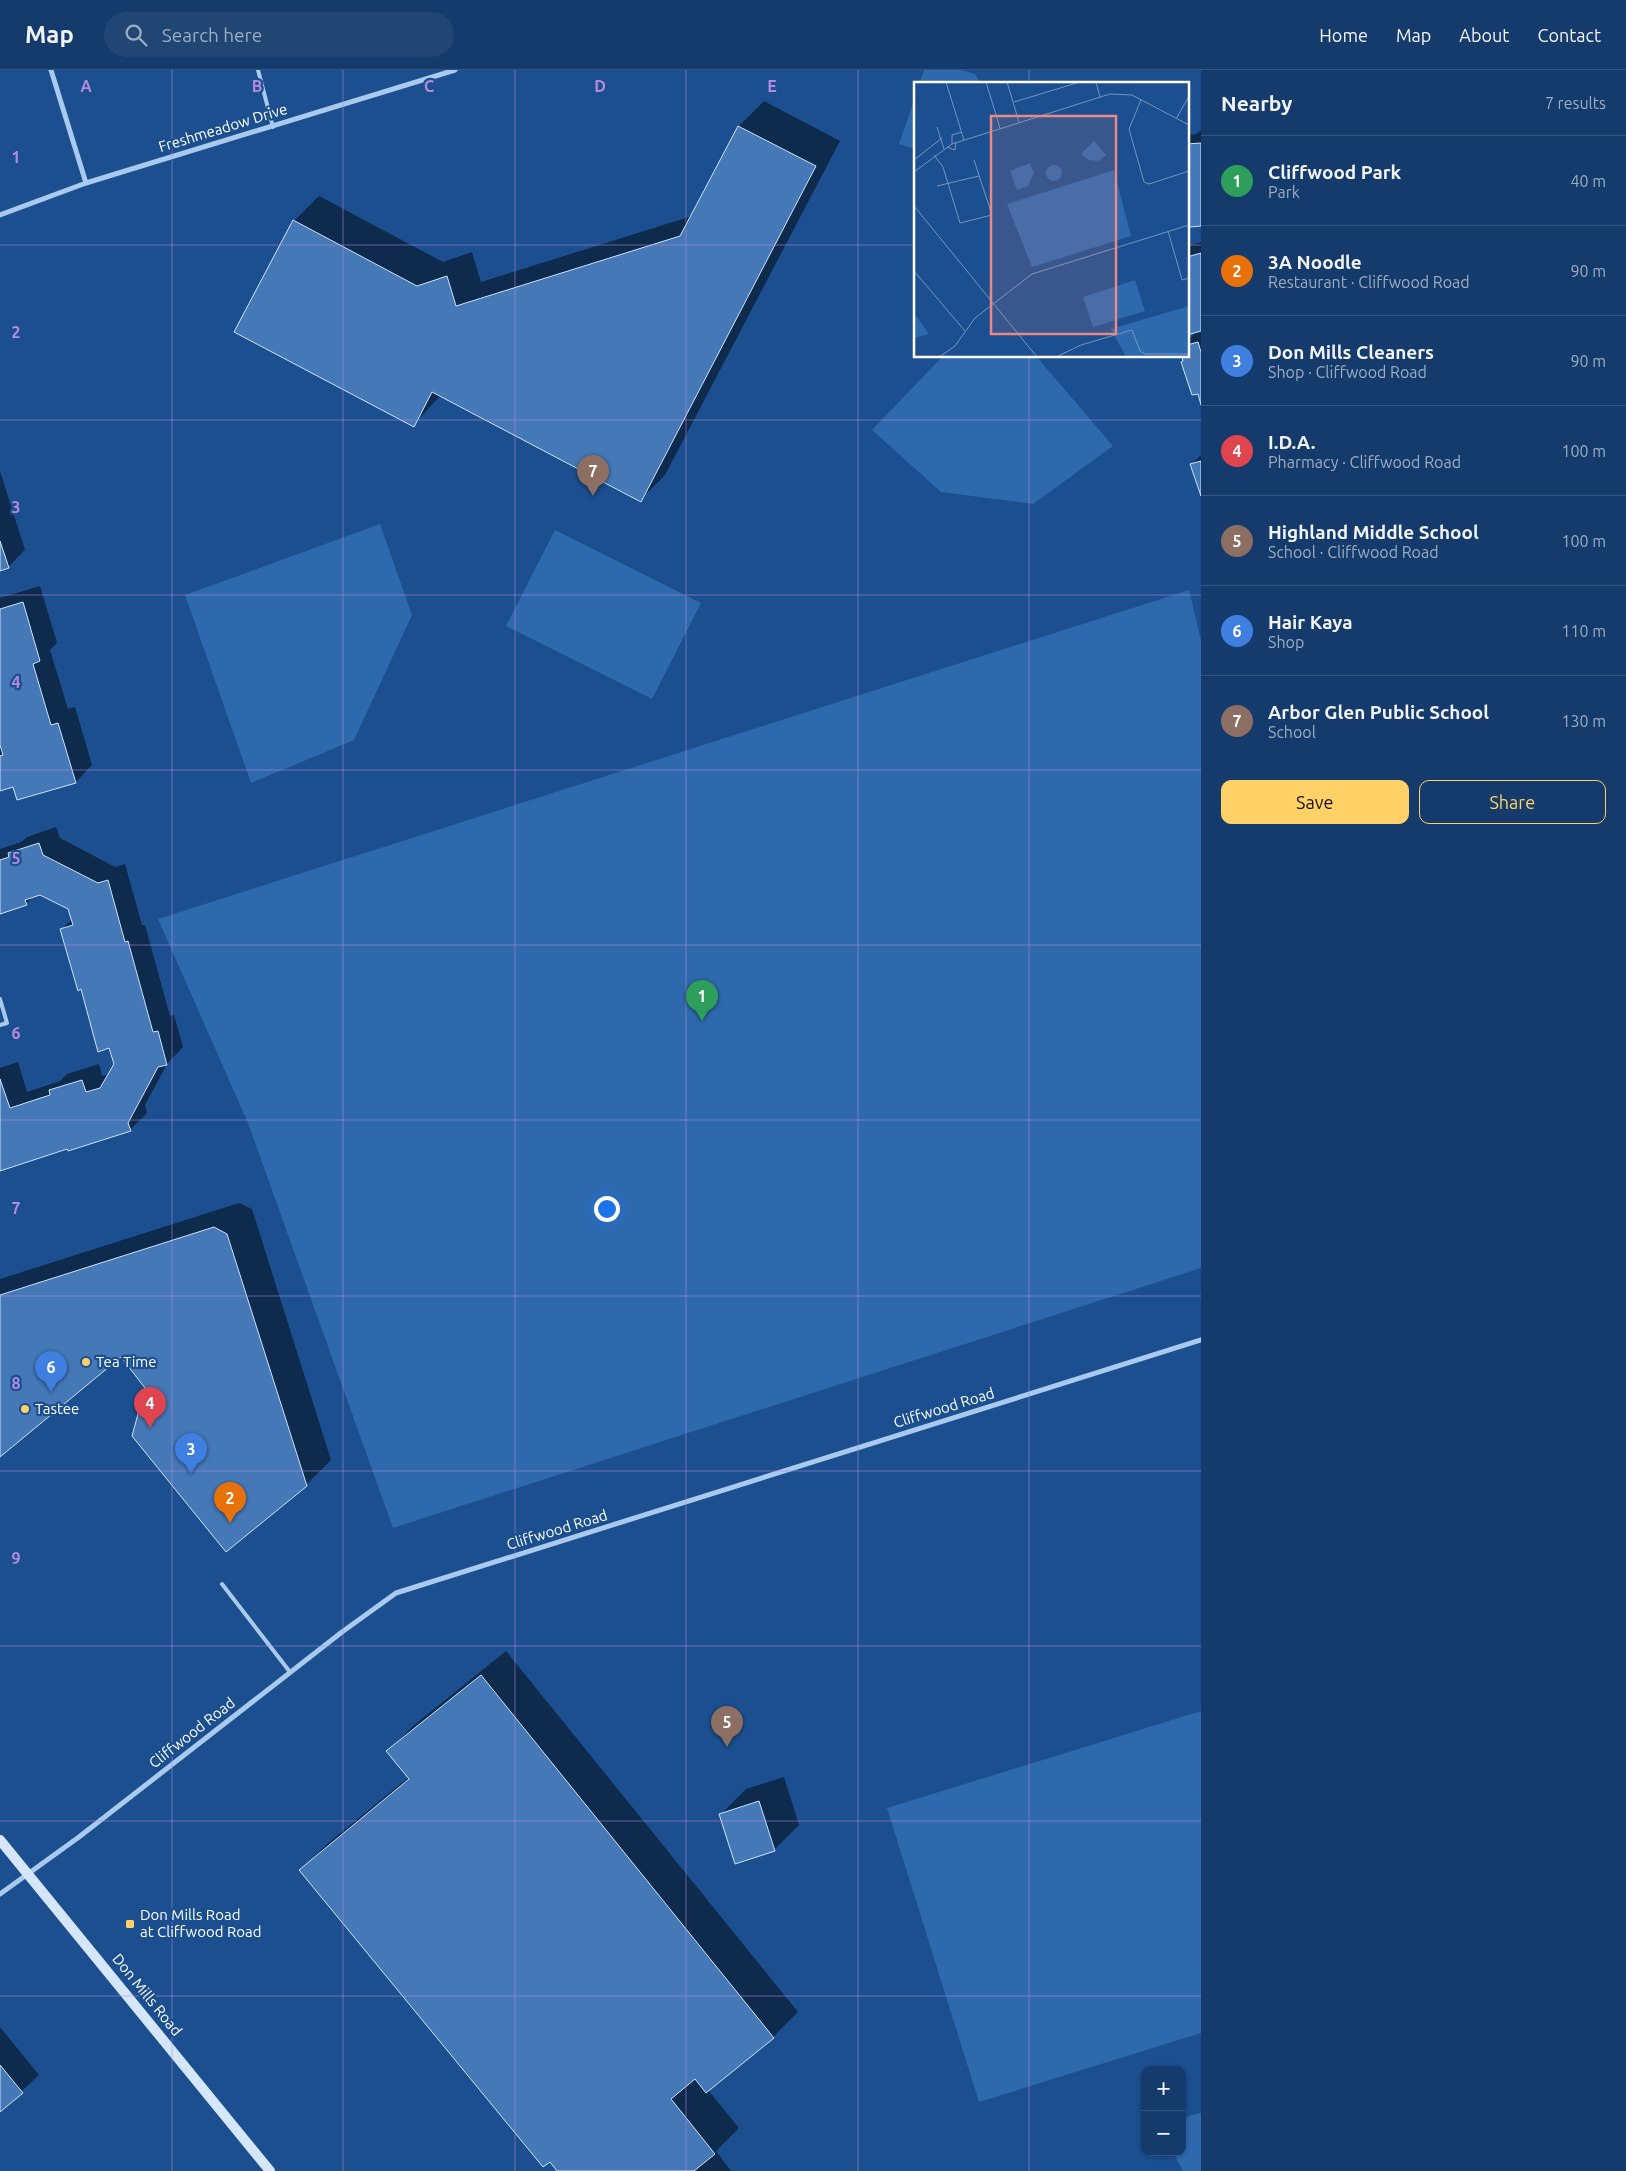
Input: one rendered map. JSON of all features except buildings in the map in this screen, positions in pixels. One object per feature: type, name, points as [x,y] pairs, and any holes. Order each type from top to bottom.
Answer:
[{"type":"main road","name":"Don Mills Road","points":[[0,1840],[270,2171]]},
{"type":"street","points":[[51,70],[86,183]]},
{"type":"street","name":"Freshmeadow Drive","points":[[0,215],[86,183],[455,70]]},
{"type":"street","name":"Cliffwood Road","points":[[0,1894],[79,1837],[290,1672],[396,1593],[1201,1340]]},
{"type":"lane","points":[[258,70],[273,127]]},
{"type":"lane","points":[[0,999],[7,1023],[0,1025]]},
{"type":"lane","points":[[222,1584],[290,1672]]},
{"type":"shaded area","points":[[924,70],[961,70],[975,74],[980,82],[920,82]]},
{"type":"shaded area","points":[[914,100],[914,149],[899,144]]},
{"type":"shaded area","points":[[941,358],[1038,358],[1113,446],[1033,504],[941,492],[872,430]]},
{"type":"shaded area","points":[[380,524],[412,615],[354,740],[251,783],[185,595]]},
{"type":"shaded area","points":[[555,530],[701,603],[652,699],[506,626]]},
{"type":"shaded area","points":[[1189,590],[1201,640],[1201,1268],[393,1528],[248,1123],[158,919]]},
{"type":"shaded area","points":[[1201,1711],[1201,2033],[979,2102],[887,1808]]},
{"type":"shaded area","points":[[1201,2113],[1201,2171],[1183,2171],[1175,2156],[1186,2156],[1186,2117]]},
{"type":"place","name":"Arbor Glen Public School","points":[[593,496]]},
{"type":"place","name":"Cliffwood Park","points":[[702,1021]]},
{"type":"place","name":"Tea Time","points":[[86,1362]]},
{"type":"place","name":"Hair Kaya","points":[[51,1392]]},
{"type":"place","name":"Tastee","points":[[25,1409]]},
{"type":"place","name":"I.D.A.","points":[[150,1428]]},
{"type":"place","name":"Don Mills Cleaners","points":[[191,1474]]},
{"type":"place","name":"3A Noodle","points":[[230,1523]]},
{"type":"place","name":"Highland Middle School","points":[[727,1747]]},
{"type":"place","name":"Don Mills Road at Cliffwood Road","points":[[130,1924]]}]
